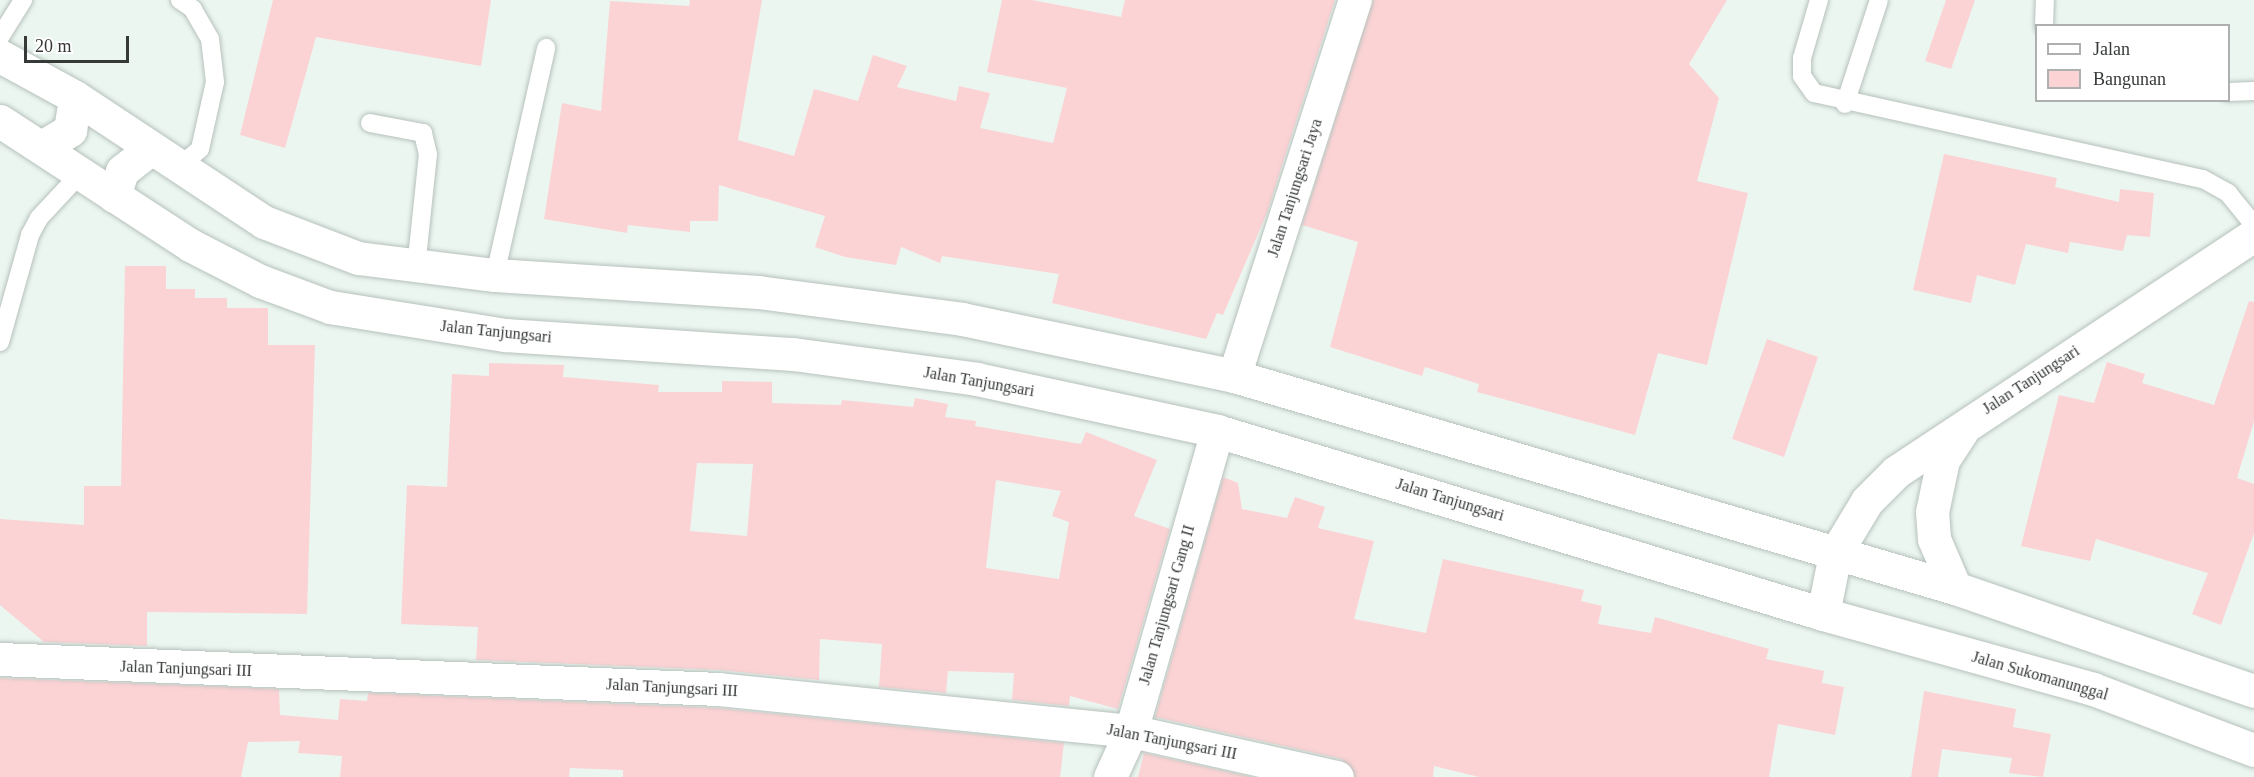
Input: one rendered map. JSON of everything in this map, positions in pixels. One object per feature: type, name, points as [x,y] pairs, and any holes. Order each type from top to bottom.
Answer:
[{"type":"main road","name":"Jalan Tanjungsari Jaya","points":[[1234,376],[1355,0]]},
{"type":"main road","points":[[0,56],[75,97],[150,149],[264,222],[311,244],[416,268],[758,292],[962,319],[1234,376],[1955,588],[2254,691]]},
{"type":"main road","points":[[42,147],[70,130],[75,97]]},
{"type":"main road","name":"Jalan Tanjungsari","points":[[0,121],[114,196],[250,275],[330,307],[505,335],[793,354],[965,377],[1217,431],[1822,614],[1835,554],[1867,501],[1896,472],[1975,417],[2254,235]]},
{"type":"main road","points":[[114,196],[122,171],[150,149]]},
{"type":"main road","points":[[1955,588],[1934,539],[1935,485],[1957,436],[1975,417]]},
{"type":"main road","name":"Jalan Tanjungsari Gang II","points":[[1110,777],[1131,731],[1217,431]]},
{"type":"main road","name":"Jalan Sukomanunggal","points":[[1822,614],[2093,690],[2254,750]]},
{"type":"main road","name":"Jalan Tanjungsari III","points":[[0,660],[718,689],[1131,731],[1337,777]]},
{"type":"lane","points":[[0,37],[23,0]]},
{"type":"lane","points":[[178,167],[202,142],[215,82],[210,39],[193,9],[180,0]]},
{"type":"lane","points":[[1819,0],[1802,76],[1814,93],[1845,104],[2203,179],[2228,193],[2254,225]]},
{"type":"lane","points":[[1845,104],[1879,0]]},
{"type":"lane","points":[[2044,24],[2045,0]]},
{"type":"lane","points":[[495,275],[546,48]]},
{"type":"lane","points":[[2230,92],[2254,91]]},
{"type":"lane","points":[[370,123],[423,133],[428,154],[416,268]]},
{"type":"lane","points":[[0,342],[30,235],[39,218],[80,174]]},
{"type":"building","points":[[273,0],[491,0],[481,66],[316,37],[285,148],[240,135]]},
{"type":"building","points":[[690,0],[762,0],[738,140],[794,156],[814,89],[858,101],[873,55],[907,66],[897,87],[956,101],[959,86],[990,93],[980,128],[1053,143],[1067,88],[987,72],[1002,0],[1032,0],[1121,17],[1125,0],[1335,0],[1267,213],[1223,315],[1217,313],[1206,339],[1052,303],[1059,274],[942,256],[940,263],[901,247],[896,265],[845,257],[815,247],[825,216],[719,185],[718,221],[690,221],[690,232],[628,225],[627,233],[544,219],[562,103],[601,111],[610,1],[689,6]]},
{"type":"building","points":[[1373,0],[1727,0],[1689,64],[1719,98],[1697,181],[1748,193],[1707,365],[1658,353],[1635,435],[1477,392],[1479,384],[1425,367],[1422,376],[1330,347],[1358,242],[1302,225]]},
{"type":"building","points":[[1946,0],[1975,0],[1951,69],[1925,61]]},
{"type":"building","points":[[1944,154],[2057,178],[2055,187],[2119,202],[2120,189],[2154,193],[2150,237],[2127,235],[2123,251],[2070,242],[2068,253],[2026,244],[2015,285],[1977,275],[1971,303],[1913,290]]},
{"type":"building","points":[[125,266],[166,266],[166,289],[195,289],[195,298],[227,298],[227,308],[268,308],[268,345],[315,345],[307,614],[147,612],[147,646],[44,642],[0,605],[0,519],[84,525],[84,486],[121,486]]},
{"type":"building","points":[[2249,301],[2254,302],[2254,421],[2237,478],[2254,484],[2254,533],[2221,625],[2192,614],[2208,573],[2096,539],[2090,561],[2021,546],[2059,395],[2094,403],[2107,362],[2145,374],[2142,383],[2214,405]]},
{"type":"building","points":[[1767,339],[1818,357],[1784,457],[1732,439]]},
{"type":"building","points":[[489,363],[564,365],[563,377],[659,385],[658,392],[722,392],[722,381],[772,382],[772,403],[841,405],[842,400],[913,407],[915,398],[948,404],[945,417],[976,421],[975,426],[1081,444],[1086,432],[1157,460],[1134,516],[1170,529],[1118,709],[1070,696],[1069,706],[1012,700],[1014,673],[948,671],[946,693],[879,687],[882,644],[820,639],[819,680],[719,670],[476,660],[478,627],[401,624],[407,485],[447,487],[452,374],[489,376]],"holes":[[[697,463],[753,464],[747,536],[690,531]],[[996,480],[1061,491],[1052,516],[1069,522],[1059,579],[986,568]]]},
{"type":"building","points":[[1223,477],[1238,483],[1242,509],[1287,518],[1295,497],[1325,507],[1318,528],[1374,541],[1354,619],[1426,633],[1443,559],[1584,590],[1581,601],[1602,606],[1598,624],[1651,633],[1655,617],[1769,649],[1766,659],[1824,671],[1822,683],[1844,687],[1835,735],[1778,724],[1769,777],[1479,777],[1434,766],[1433,777],[1355,777],[1341,759],[1155,717]]},
{"type":"building","points":[[0,678],[279,689],[280,715],[338,720],[340,699],[367,701],[368,693],[717,708],[1064,743],[1060,777],[623,777],[623,770],[570,768],[569,777],[340,777],[342,756],[298,753],[300,741],[248,742],[241,777],[0,777]]},
{"type":"building","points":[[1924,691],[2016,709],[2013,727],[2051,734],[2043,777],[2009,773],[2012,758],[1942,749],[1938,777],[1911,777]]},
{"type":"building","points":[[1144,753],[1251,777],[1138,777]]}]
